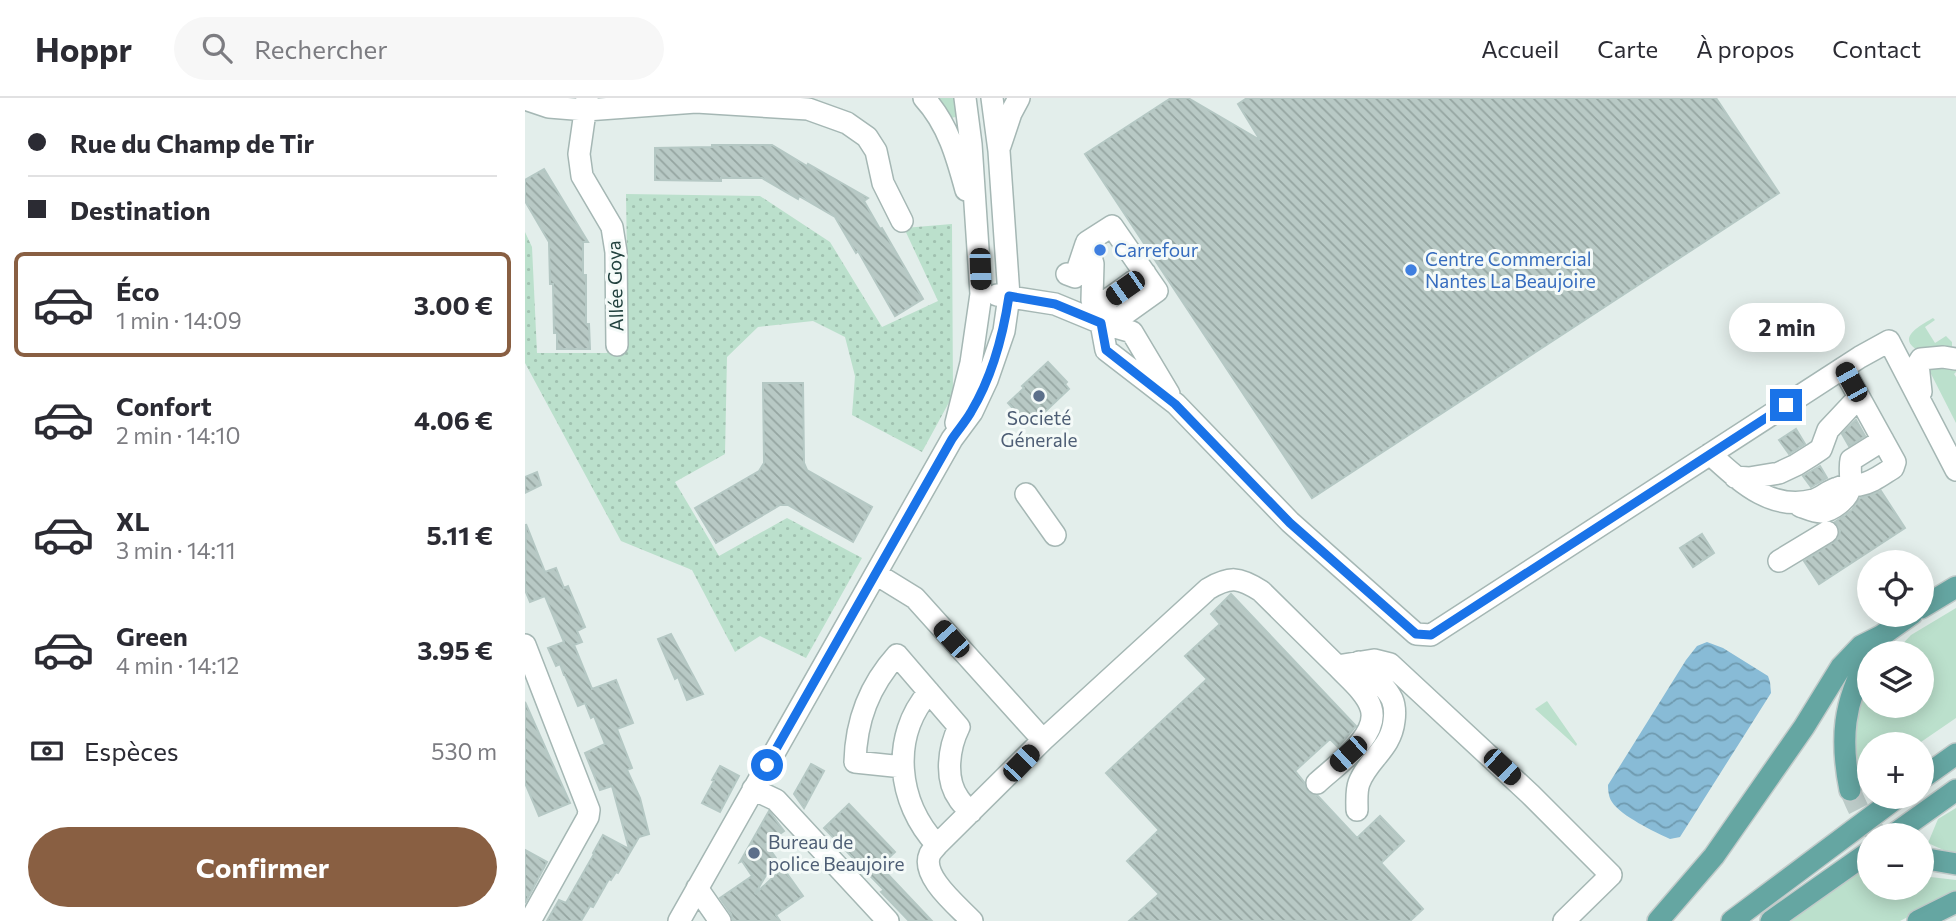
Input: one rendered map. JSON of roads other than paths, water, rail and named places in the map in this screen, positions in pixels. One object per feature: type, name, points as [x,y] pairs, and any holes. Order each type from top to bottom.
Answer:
[{"type":"main road","points":[[1934,600],[1956,587]]},
{"type":"main road","points":[[1883,641],[1898,627]]},
{"type":"main road","points":[[1658,921],[1714,856],[1804,726],[1841,667],[1857,650]]},
{"type":"main road","points":[[1850,790],[1844,762],[1844,727],[1849,698],[1857,682]]},
{"type":"main road","points":[[1934,770],[1956,754]]},
{"type":"main road","points":[[1910,823],[1956,790]]},
{"type":"main road","points":[[1732,921],[1882,809]]},
{"type":"main road","points":[[1771,921],[1857,860]]},
{"type":"main road","points":[[1934,860],[1956,864]]},
{"type":"main road","points":[[1918,921],[1956,902]]},
{"type":"street","points":[[924,98],[935,110],[949,136],[978,237]]},
{"type":"street","points":[[952,439],[971,363],[981,294],[971,144],[965,98]]},
{"type":"street","points":[[679,921],[952,439],[972,412],[987,380],[1004,331],[1009,296],[999,151],[992,98]]},
{"type":"street","points":[[999,151],[1019,98]]},
{"type":"street","points":[[525,99],[549,107],[696,102],[808,110],[834,118],[847,123],[867,137],[876,151],[883,183],[902,221]]},
{"type":"street","name":"Allée Goya","points":[[587,104],[579,154],[582,176],[612,227],[616,252],[617,345]]},
{"type":"street","points":[[1067,274],[1076,277],[1087,242],[1112,226],[1145,274],[1106,301],[1101,323]]},
{"type":"street","points":[[1087,242],[1093,264],[1091,300],[1101,323],[1106,350],[1175,404],[1290,523],[1416,634],[1431,635],[1486,601],[1843,368],[1889,341],[1956,470]]},
{"type":"street","points":[[981,294],[1055,304],[1101,323],[1132,332],[1175,404]]},
{"type":"street","points":[[1923,405],[1918,364],[1921,359],[1956,359]]},
{"type":"street","points":[[1710,454],[1758,494],[1784,501],[1818,499],[1834,488],[1871,482],[1893,468],[1895,462],[1843,368]]},
{"type":"street","points":[[1735,477],[1779,473],[1796,466],[1821,449],[1828,430],[1859,397]]},
{"type":"street","points":[[1851,486],[1851,460],[1883,440]]},
{"type":"street","points":[[1026,494],[1055,535]]},
{"type":"street","points":[[1779,561],[1827,532]]},
{"type":"street","points":[[876,574],[915,598],[1043,740]]},
{"type":"street","points":[[972,921],[936,883],[930,873],[930,854],[1043,740],[1208,589],[1221,581],[1233,579],[1248,582],[1261,591],[1337,666],[1363,694],[1371,708],[1370,730],[1363,740],[1317,783]]},
{"type":"street","points":[[525,645],[589,810],[589,817],[530,921]]},
{"type":"street","points":[[903,767],[855,762],[863,710],[871,690],[897,654],[959,727],[950,758],[951,779],[957,798],[971,812]]},
{"type":"street","points":[[1337,666],[1374,660],[1390,664],[1530,794],[1611,875],[1564,921]]},
{"type":"street","points":[[1357,810],[1359,783],[1388,742],[1395,713],[1392,700],[1383,686],[1359,662]]},
{"type":"street","points":[[929,692],[908,727],[903,767],[904,782],[912,809],[926,834],[937,845]]},
{"type":"street","points":[[753,789],[776,800],[888,921]]},
{"type":"street","points":[[697,888],[720,921]]},
{"type":"water","points":[[1707,642],[1723,648],[1768,676],[1771,693],[1680,837],[1670,839],[1616,807],[1610,798],[1608,785],[1686,660],[1697,646]]},
{"type":"tunnel","points":[[1850,790],[1867,823]]},
{"type":"place","name":"Carrefour","points":[[1100,250]]},
{"type":"place","name":"Centre Commercial Nantes La Beaujoire","points":[[1411,270]]},
{"type":"place","name":"Societé Génerale","points":[[1039,396]]},
{"type":"place","name":"Bureau de police Beaujoire","points":[[754,853]]}]
